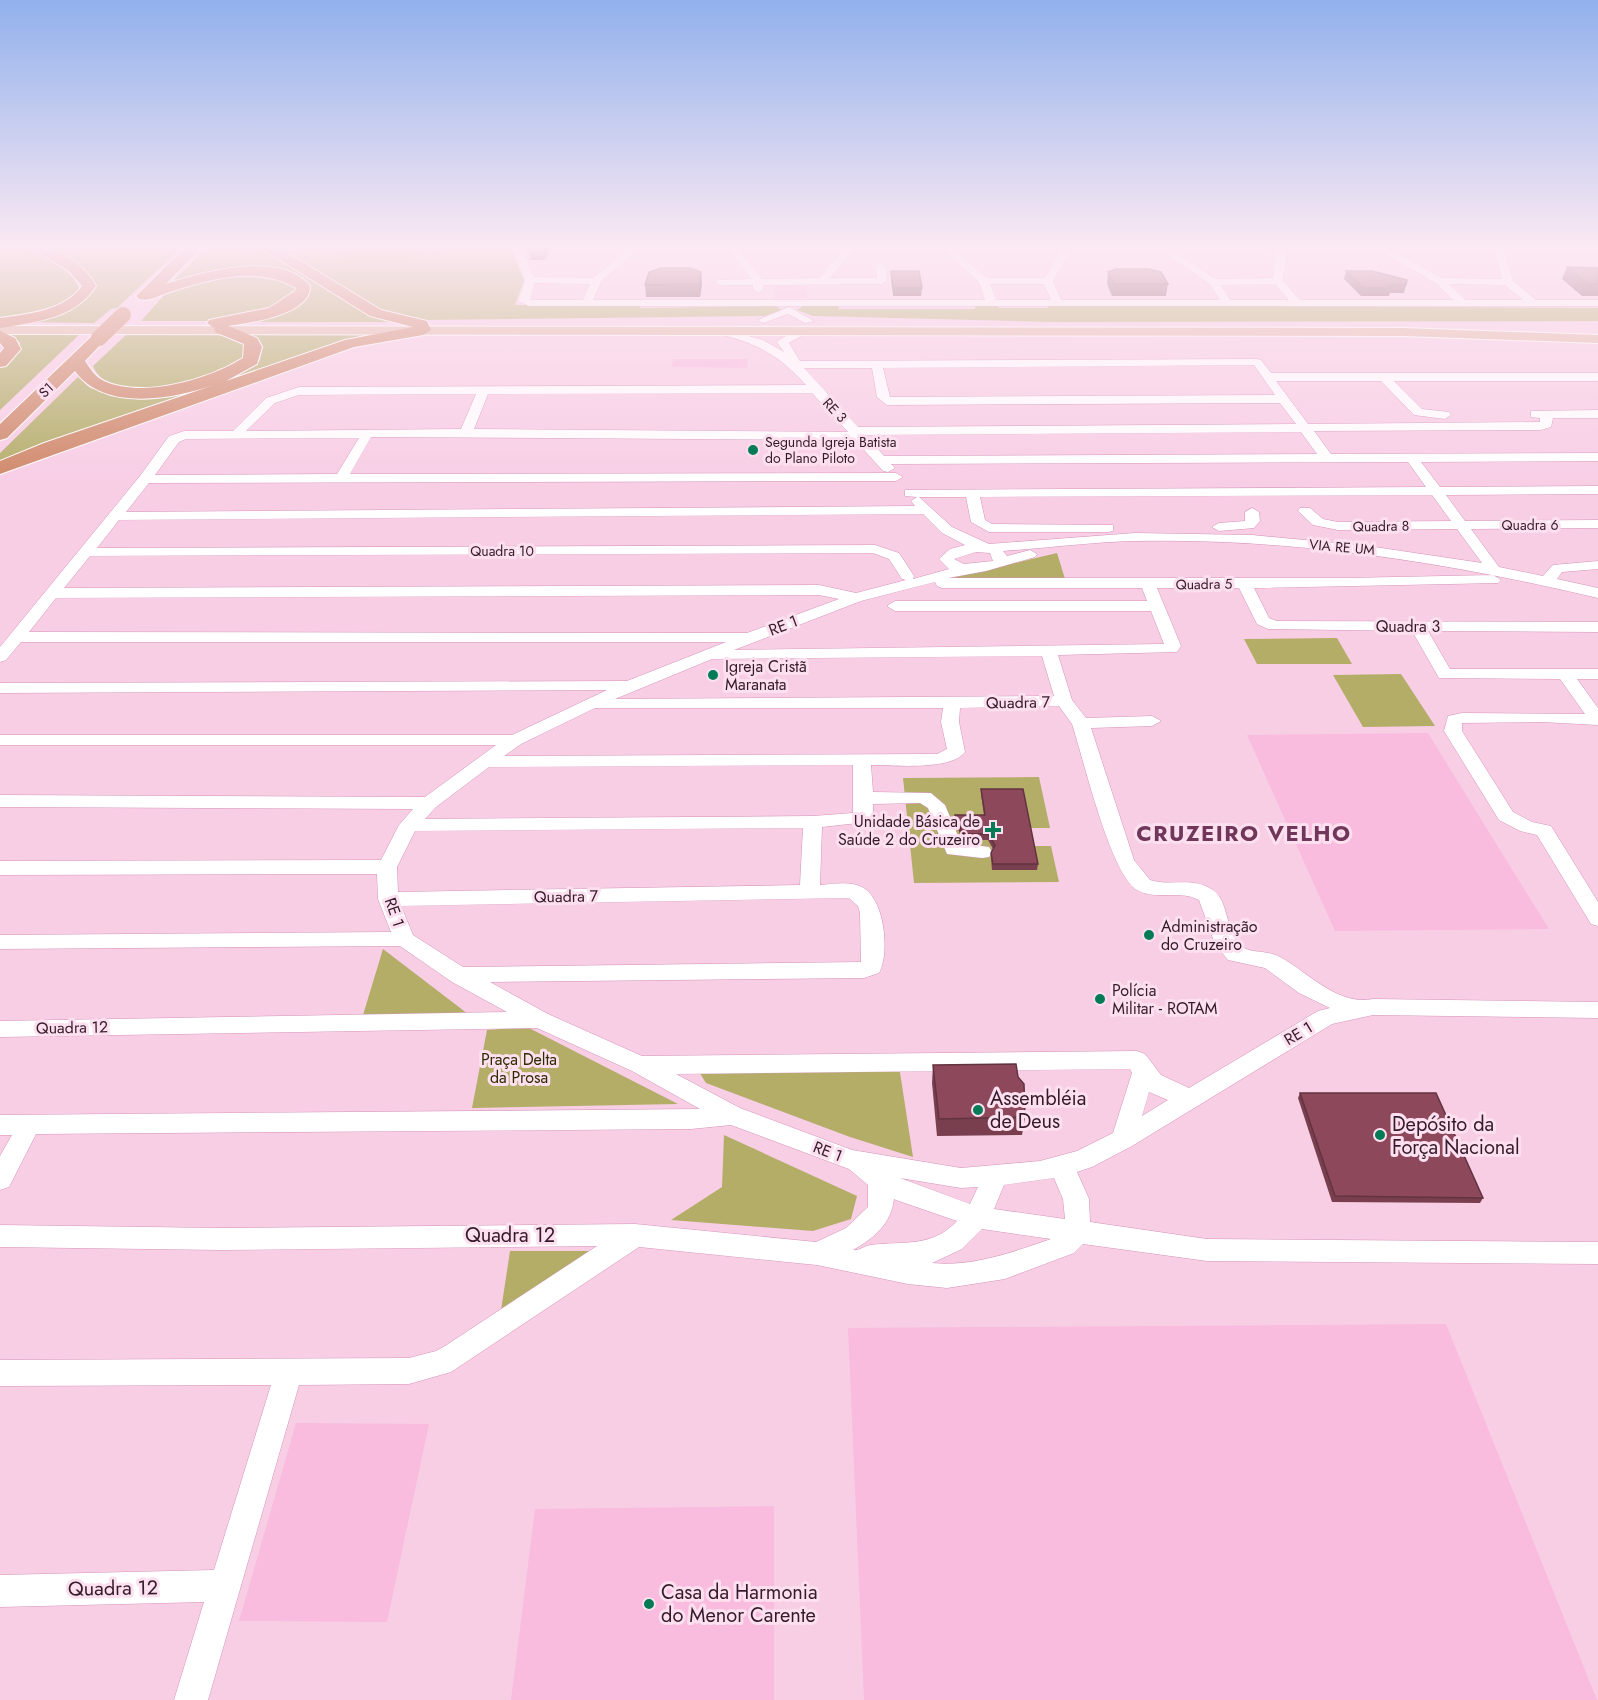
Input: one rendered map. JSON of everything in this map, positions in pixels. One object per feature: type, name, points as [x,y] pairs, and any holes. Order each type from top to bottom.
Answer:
[{"type":"highway","name":"S1","points":[[0,435],[113,325]]},
{"type":"highway","points":[[417,325],[422,327]]},
{"type":"highway","points":[[76,361],[89,378],[98,385],[112,388],[153,391],[199,384],[228,375],[251,360],[254,347],[250,341],[218,326]]},
{"type":"highway","points":[[0,468],[51,447],[351,343],[422,327]]},
{"type":"highway","points":[[0,336],[9,341],[13,349],[0,362]]},
{"type":"main road","points":[[170,325],[799,333],[938,325]]},
{"type":"main road","points":[[422,327],[480,325]]},
{"type":"main road","points":[[617,325],[615,326],[620,332]]},
{"type":"main road","points":[[888,325],[1403,332],[1593,339]]},
{"type":"main road","points":[[1575,325],[1570,332],[1593,339]]},
{"type":"main road","points":[[0,330],[218,326]]},
{"type":"street","name":"RE 3","points":[[723,332],[757,339],[770,345],[796,366],[946,530],[986,548]]},
{"type":"street","name":"RE 3","points":[[796,366],[783,342],[799,333]]},
{"type":"street","points":[[796,366],[1257,362],[1326,457]]},
{"type":"street","points":[[878,364],[883,397],[887,401],[1283,399]]},
{"type":"street","points":[[1269,377],[1598,377]]},
{"type":"street","points":[[1385,378],[1414,410],[1425,414],[1598,414]]},
{"type":"street","points":[[237,434],[263,403],[293,391],[816,389]]},
{"type":"street","points":[[466,433],[483,390]]},
{"type":"street","points":[[0,657],[145,479],[174,439],[178,437],[237,434],[857,434],[1541,426],[1547,424],[1546,414]]},
{"type":"street","points":[[341,479],[367,434]]},
{"type":"street","points":[[881,460],[1598,457]]},
{"type":"street","points":[[1412,458],[1434,491],[1462,525],[1493,575]]},
{"type":"street","points":[[145,479],[896,477]]},
{"type":"street","points":[[910,493],[1598,490]]},
{"type":"street","points":[[972,492],[978,522],[989,528],[1240,527],[1253,521],[1252,512]]},
{"type":"street","points":[[113,516],[926,510]]},
{"type":"street","name":"Quadra 8","points":[[1305,511],[1318,522],[1338,526],[1462,525]]},
{"type":"street","name":"Quadra 6","points":[[1462,525],[1598,524]]},
{"type":"street","points":[[946,530],[950,565],[963,570]]},
{"type":"street","name":"VIA RE UM","points":[[948,557],[986,548],[1132,537],[1264,540],[1370,549],[1493,575],[1547,581],[1598,593]]},
{"type":"street","name":"VIA RE UM","points":[[963,570],[1082,542]]},
{"type":"street","points":[[986,548],[998,553],[1000,562]]},
{"type":"street","name":"Quadra 10","points":[[85,552],[875,549],[894,556],[911,579]]},
{"type":"street","name":"RE 1","points":[[911,579],[948,557]]},
{"type":"street","points":[[1547,581],[1558,568],[1598,565]]},
{"type":"street","name":"RE 1","points":[[963,570],[911,579],[751,637],[632,685],[515,740],[429,803],[409,825],[387,867],[388,899],[404,939],[460,975],[540,1020],[640,1065],[732,1114],[851,1160],[961,1178],[994,1176],[1062,1166],[1083,1160],[1124,1139],[1326,1017],[1351,1010],[1373,1007],[1598,1010]]},
{"type":"street","name":"Quadra 5","points":[[911,579],[1148,585],[1493,575]]},
{"type":"street","name":"Quadra 3","points":[[1244,583],[1263,621],[1268,625],[1598,627]]},
{"type":"street","points":[[705,655],[1171,649],[1173,646],[1148,585]]},
{"type":"street","points":[[53,593],[819,590],[856,598]]},
{"type":"street","points":[[895,606],[1157,606]]},
{"type":"street","points":[[1417,626],[1445,674],[1598,674]]},
{"type":"street","points":[[16,637],[627,635],[751,637]]},
{"type":"street","points":[[1049,652],[1064,701]]},
{"type":"street","points":[[1565,674],[1598,720],[1542,717],[1462,718],[1454,720],[1452,724],[1454,732],[1506,816],[1527,827],[1544,830],[1598,919]]},
{"type":"street","points":[[0,688],[632,685]]},
{"type":"street","name":"Quadra 7","points":[[592,704],[1064,701],[1081,723],[1124,860],[1132,878],[1144,886],[1203,892],[1208,896],[1230,949],[1245,957],[1271,961],[1306,987],[1351,1010]]},
{"type":"street","points":[[485,762],[939,759],[950,757],[956,752],[950,722],[952,703]]},
{"type":"street","points":[[1081,723],[1152,721]]},
{"type":"street","points":[[0,740],[515,740]]},
{"type":"street","points":[[409,825],[813,822],[860,818],[864,805],[862,759]]},
{"type":"street","points":[[864,805],[924,796],[936,805],[954,849],[982,852]]},
{"type":"street","points":[[0,801],[429,803]]},
{"type":"street","points":[[810,891],[813,822]]},
{"type":"street","points":[[0,867],[387,867]]},
{"type":"street","name":"Quadra 7","points":[[388,899],[853,891],[861,894],[870,904],[871,968],[864,970],[460,975]]},
{"type":"street","points":[[0,942],[404,939]]},
{"type":"street","name":"Quadra 7","points":[[1306,987],[1326,1017]]},
{"type":"street","name":"Quadra 12","points":[[0,1029],[540,1020]]},
{"type":"street","points":[[640,1065],[1137,1060],[1143,1074],[1158,1087],[1192,1098]]},
{"type":"street","points":[[1124,1139],[1143,1074]]},
{"type":"street","points":[[0,1125],[691,1119],[732,1114]]},
{"type":"street","points":[[0,1180],[29,1125]]},
{"type":"street","name":"RE 1","points":[[851,1160],[879,1180],[938,1205],[975,1217],[1207,1250],[1598,1253]]},
{"type":"street","points":[[843,1259],[908,1272],[947,1276],[1005,1267],[1065,1245],[1076,1233],[1078,1216],[1076,1199],[1062,1166]]},
{"type":"street","points":[[843,1259],[929,1253],[943,1248],[961,1234],[975,1217],[991,1188],[994,1176]]},
{"type":"street","points":[[817,1254],[862,1232],[880,1212],[884,1195],[879,1180]]},
{"type":"street","name":"Quadra 12","points":[[0,1236],[221,1239],[470,1234],[635,1236],[817,1254],[843,1259]]},
{"type":"street","points":[[0,1373],[409,1371],[441,1363],[635,1236]]},
{"type":"street","points":[[191,1700],[289,1372]]},
{"type":"street","name":"Quadra 12","points":[[0,1592],[226,1586]]},
{"type":"shaded area","points":[[673,359],[748,359],[747,368],[672,367]]},
{"type":"shaded area","points":[[1428,733],[1549,929],[1335,931],[1247,735]]},
{"type":"shaded area","points":[[1446,1324],[1597,1700],[864,1700],[848,1328]]},
{"type":"shaded area","points":[[296,1423],[429,1424],[387,1622],[239,1621]]},
{"type":"shaded area","name":"Casa da Harmonia do Menor Carente","points":[[774,1506],[774,1700],[511,1700],[535,1509]]},
{"type":"green space","points":[[245,332],[390,332],[0,464],[0,453],[78,377],[90,388],[106,392],[202,387],[235,377],[260,360],[263,346],[259,339]]},
{"type":"green space","points":[[209,333],[239,341],[247,348],[244,360],[202,380],[170,387],[138,389],[110,383],[99,376],[93,366],[127,334]]},
{"type":"green space","points":[[0,334],[80,334],[0,410],[0,366],[20,352],[20,342]]},
{"type":"green space","points":[[1057,553],[1066,582],[934,582]]},
{"type":"green space","points":[[1337,638],[1352,664],[1257,664],[1244,639]]},
{"type":"green space","points":[[1401,674],[1435,726],[1363,727],[1333,675]]},
{"type":"green space","points":[[1039,777],[1050,828],[1024,828],[990,838],[996,870],[1033,870],[1028,846],[1051,846],[1059,882],[914,883],[903,778]]},
{"type":"green space","points":[[383,949],[468,1014],[363,1015]]},
{"type":"green space","name":"Praça Delta da Prosa","points":[[527,1027],[678,1104],[472,1108],[487,1030]]},
{"type":"green space","points":[[899,1066],[913,1157],[850,1137],[706,1083],[698,1070]]},
{"type":"green space","points":[[724,1135],[857,1196],[851,1219],[813,1231],[671,1220],[722,1187]]},
{"type":"green space","points":[[510,1251],[599,1251],[500,1317]]},
{"type":"building","name":"Unidade Básica de Saúde 2 do Cruzeiro","points":[[981,789],[1023,789],[1038,864],[993,864],[991,853],[995,845],[988,834],[963,834],[955,815],[985,815]]},
{"type":"building","name":"Assembléia de Deus","points":[[1016,1064],[1018,1077],[1024,1084],[1025,1117],[939,1119],[933,1065]]},
{"type":"building","name":"Depósito da Força Nacional","points":[[1300,1093],[1436,1093],[1483,1198],[1335,1196]]},
{"type":"place","name":"Segunda Igreja Batista do Plano Piloto","points":[[753,450]]},
{"type":"place","name":"Igreja Cristã Maranata","points":[[713,675]]},
{"type":"place","name":"Unidade Básica de Saúde 2 do Cruzeiro","points":[[993,830]]},
{"type":"place","name":"Administração do Cruzeiro","points":[[1149,935]]},
{"type":"place","name":"Polícia Militar - ROTAM","points":[[1100,999]]},
{"type":"place","name":"Assembléia de Deus","points":[[978,1110]]},
{"type":"place","name":"Depósito da Força Nacional","points":[[1380,1135]]},
{"type":"place","name":"Casa da Harmonia do Menor Carente","points":[[649,1604]]},
{"type":"district","name":"CRUZEIRO VELHO","points":[[1244,833]]}]
